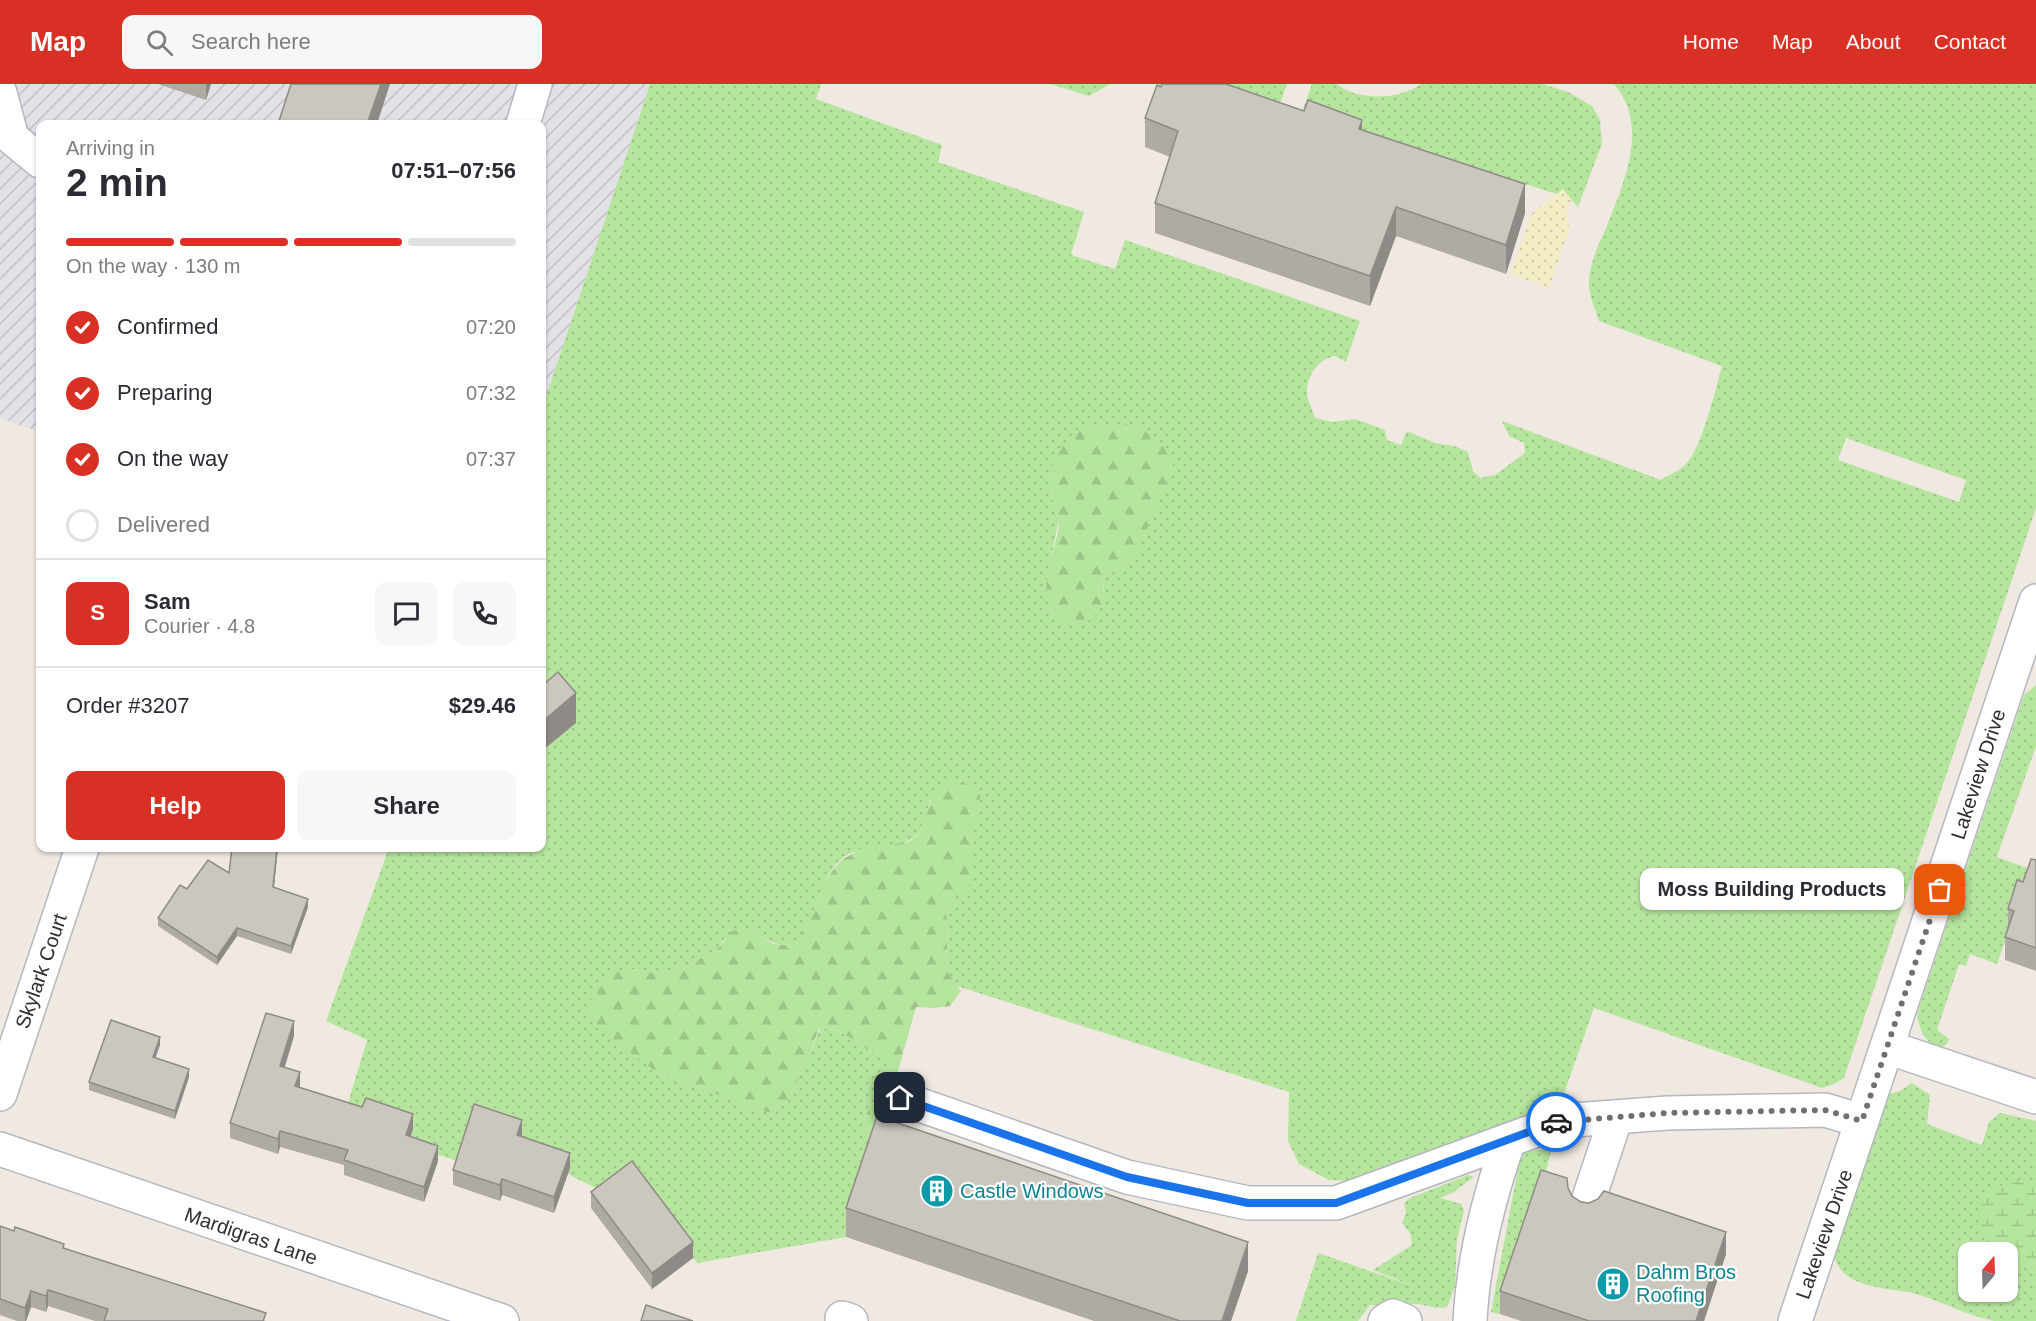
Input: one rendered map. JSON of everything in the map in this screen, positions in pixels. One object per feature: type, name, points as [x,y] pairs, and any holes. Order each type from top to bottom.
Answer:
[{"type":"street","points":[[524,120],[535,84]]},
{"type":"street","points":[[0,93],[12,138],[36,158]]},
{"type":"street","name":"Lakeview Drive","points":[[1795,1321],[1887,1047],[2025,669],[2036,602]]},
{"type":"street","name":"Skylark Court","points":[[0,1094],[81,852]]},
{"type":"street","points":[[1887,1047],[2036,1097]]},
{"type":"street","points":[[900,1098],[1127,1177],[1248,1203],[1336,1203],[1561,1121],[1667,1113],[1825,1110],[1862,1121]]},
{"type":"street","points":[[1586,1208],[1616,1117]]},
{"type":"street","points":[[1470,1321],[1480,1246],[1509,1140]]},
{"type":"street","name":"Mardigras Lane","points":[[0,1149],[502,1321]]},
{"type":"street","points":[[1385,1321],[1393,1316],[1405,1321]]},
{"type":"shaded area","points":[[0,84],[650,84],[546,397],[546,120],[36,120],[36,431],[0,418]]},
{"type":"green space","points":[[650,84],[821,84],[816,99],[942,145],[938,162],[1084,212],[1071,255],[1115,269],[1125,240],[1360,321],[1346,362],[1335,356],[1329,358],[1318,365],[1310,376],[1307,395],[1315,418],[1333,422],[1355,419],[1385,430],[1387,440],[1401,445],[1407,431],[1435,443],[1454,446],[1468,452],[1473,471],[1480,478],[1495,475],[1525,453],[1524,443],[1509,436],[1502,421],[1661,480],[1683,467],[1697,447],[1722,366],[1599,321],[1590,291],[1591,267],[1626,174],[1632,136],[1625,100],[1614,84],[2036,84],[2036,508],[1844,1078],[1834,1084],[1822,1088],[1594,1008],[1561,1102],[1360,1181],[1329,1180],[1299,1164],[1288,1141],[1289,1092],[957,986],[946,970],[948,927],[946,913],[956,896],[980,806],[930,800],[922,826],[912,839],[896,845],[853,852],[835,866],[822,888],[809,922],[803,932],[791,943],[785,945],[774,943],[754,932],[724,939],[719,947],[686,968],[654,973],[633,969],[645,1062],[659,1074],[748,1108],[772,1113],[787,1102],[820,1028],[837,1030],[870,1052],[887,1058],[891,1077],[870,1107],[877,1146],[846,1237],[697,1263],[631,1180],[609,1195],[568,1174],[570,1167],[466,1164],[342,1123],[367,1040],[326,1021],[388,852],[546,852],[546,397]],"holes":[[[1123,423],[1168,480],[1135,555],[1125,565],[1102,578],[1104,592],[1059,620],[1051,610],[1047,596],[1049,570],[1059,518],[1050,490],[1050,476],[1060,449],[1094,427]],[[1846,438],[1966,480],[1959,502],[1838,460]]]},
{"type":"green space","points":[[1050,84],[1110,84],[1089,96]]},
{"type":"green space","points":[[1158,84],[1287,84],[1271,128],[1144,123]]},
{"type":"green space","points":[[1312,84],[1336,84],[1357,94],[1386,96],[1405,92],[1421,84],[1542,84],[1568,92],[1592,106],[1600,120],[1602,144],[1578,207],[1563,190],[1557,194],[1304,115],[1303,109]]},
{"type":"green space","points":[[1123,423],[1141,429],[1155,438],[1167,451],[1174,468],[1135,556],[1125,565],[1102,578],[1104,592],[1102,605],[1098,612],[1085,622],[1071,625],[1057,618],[1048,602],[1046,592],[1048,571],[1058,531],[1058,517],[1050,491],[1052,467],[1067,440],[1079,431]]},
{"type":"green space","points":[[2036,685],[2036,746],[1997,857],[2030,869],[1997,964],[1970,954],[1966,966],[1959,964],[1937,1030],[1949,1039],[1946,1045],[1937,1048],[1923,1034],[1917,1014],[2024,695]]},
{"type":"green space","points":[[953,780],[973,787],[980,795],[980,806],[972,841],[974,864],[968,891],[956,896],[946,913],[948,926],[946,970],[961,991],[950,1006],[916,1007],[877,1146],[862,1125],[870,1107],[891,1077],[887,1059],[870,1052],[837,1030],[819,1028],[807,1061],[787,1102],[772,1113],[748,1108],[659,1074],[598,1028],[588,1013],[592,996],[600,980],[617,972],[633,969],[654,973],[686,968],[719,947],[732,931],[742,929],[754,932],[774,944],[785,945],[795,941],[809,921],[823,885],[835,867],[843,859],[863,848],[909,842],[917,835],[935,790]]},
{"type":"green space","points":[[1912,1083],[1930,1095],[1927,1124],[1982,1145],[1989,1122],[2000,1113],[2036,1121],[2036,1180],[2014,1180],[1991,1242],[1958,1242],[1958,1302],[2018,1302],[2018,1263],[2036,1272],[2036,1321],[1985,1319],[1920,1295],[1858,1282],[1839,1268],[1834,1256],[1889,1094],[1900,1091]]},
{"type":"green space","points":[[1552,1148],[1541,1190],[1500,1314],[1491,1312],[1519,1163],[1524,1152]]},
{"type":"green space","points":[[1468,1175],[1474,1177],[1452,1193],[1440,1198],[1461,1204],[1464,1210],[1457,1239],[1455,1287],[1447,1307],[1438,1308],[1414,1304],[1370,1305],[1358,1321],[1296,1321],[1318,1253],[1416,1287],[1373,1270],[1412,1245],[1410,1233],[1402,1223],[1406,1213],[1404,1203],[1410,1198]]},
{"type":"green space","points":[[2014,1180],[2036,1180],[2036,1272],[2018,1263],[2018,1242],[1987,1242],[1980,1223],[1979,1205],[1989,1192]]},
{"type":"sand","points":[[1563,189],[1572,201],[1567,207],[1569,230],[1549,288],[1511,274],[1531,214]]},
{"type":"building","points":[[291,84],[381,84],[368,120],[279,120]]},
{"type":"building","points":[[1162,84],[1226,84],[1304,111],[1308,100],[1362,120],[1359,129],[1525,184],[1506,245],[1396,207],[1370,276],[1155,203],[1178,131],[1145,118],[1157,85],[1161,87]]},
{"type":"building","points":[[558,672],[576,693],[546,719],[546,682]]},
{"type":"building","points":[[232,852],[277,852],[273,887],[308,899],[291,946],[237,928],[217,957],[158,918],[180,885],[187,889],[208,860],[229,873]]},
{"type":"building","points":[[2031,859],[2036,860],[2036,948],[2005,937],[2014,911],[2008,909],[2017,880],[2023,882]]},
{"type":"building","points":[[266,1013],[294,1021],[280,1066],[300,1072],[295,1086],[362,1107],[366,1098],[413,1114],[406,1135],[438,1146],[424,1187],[344,1160],[348,1150],[280,1131],[278,1139],[230,1123]]},
{"type":"building","points":[[111,1020],[160,1037],[153,1057],[189,1069],[175,1111],[89,1082]]},
{"type":"building","points":[[474,1104],[522,1120],[517,1135],[570,1153],[554,1197],[502,1179],[500,1185],[453,1170]]},
{"type":"building","name":"Castle Windows","points":[[877,1116],[1248,1242],[1222,1321],[1180,1321],[846,1208]]},
{"type":"building","points":[[632,1161],[693,1242],[652,1273],[591,1192]]},
{"type":"building","name":"Dahm Bros Roofing","points":[[1541,1170],[1567,1178],[1572,1196],[1581,1202],[1589,1203],[1598,1199],[1604,1191],[1726,1232],[1696,1321],[1589,1321],[1500,1291]]},
{"type":"building","points":[[0,1226],[14,1231],[15,1227],[64,1244],[63,1248],[266,1313],[263,1321],[104,1321],[108,1309],[48,1290],[46,1296],[31,1291],[25,1308],[0,1299]]},
{"type":"building","points":[[646,1305],[693,1321],[641,1321]]},
{"type":"way so far","points":[[1556,1122],[1667,1113],[1825,1110],[1862,1121],[1940,890]]},
{"type":"place","name":"Moss Building Products","points":[[1940,890]]},
{"type":"place","name":"Castle Windows","points":[[937,1191]]},
{"type":"place","name":"Dahm Bros Roofing","points":[[1613,1284]]},
{"type":"route","points":[[900,1098],[1127,1177],[1248,1203],[1336,1203],[1556,1122]]}]
